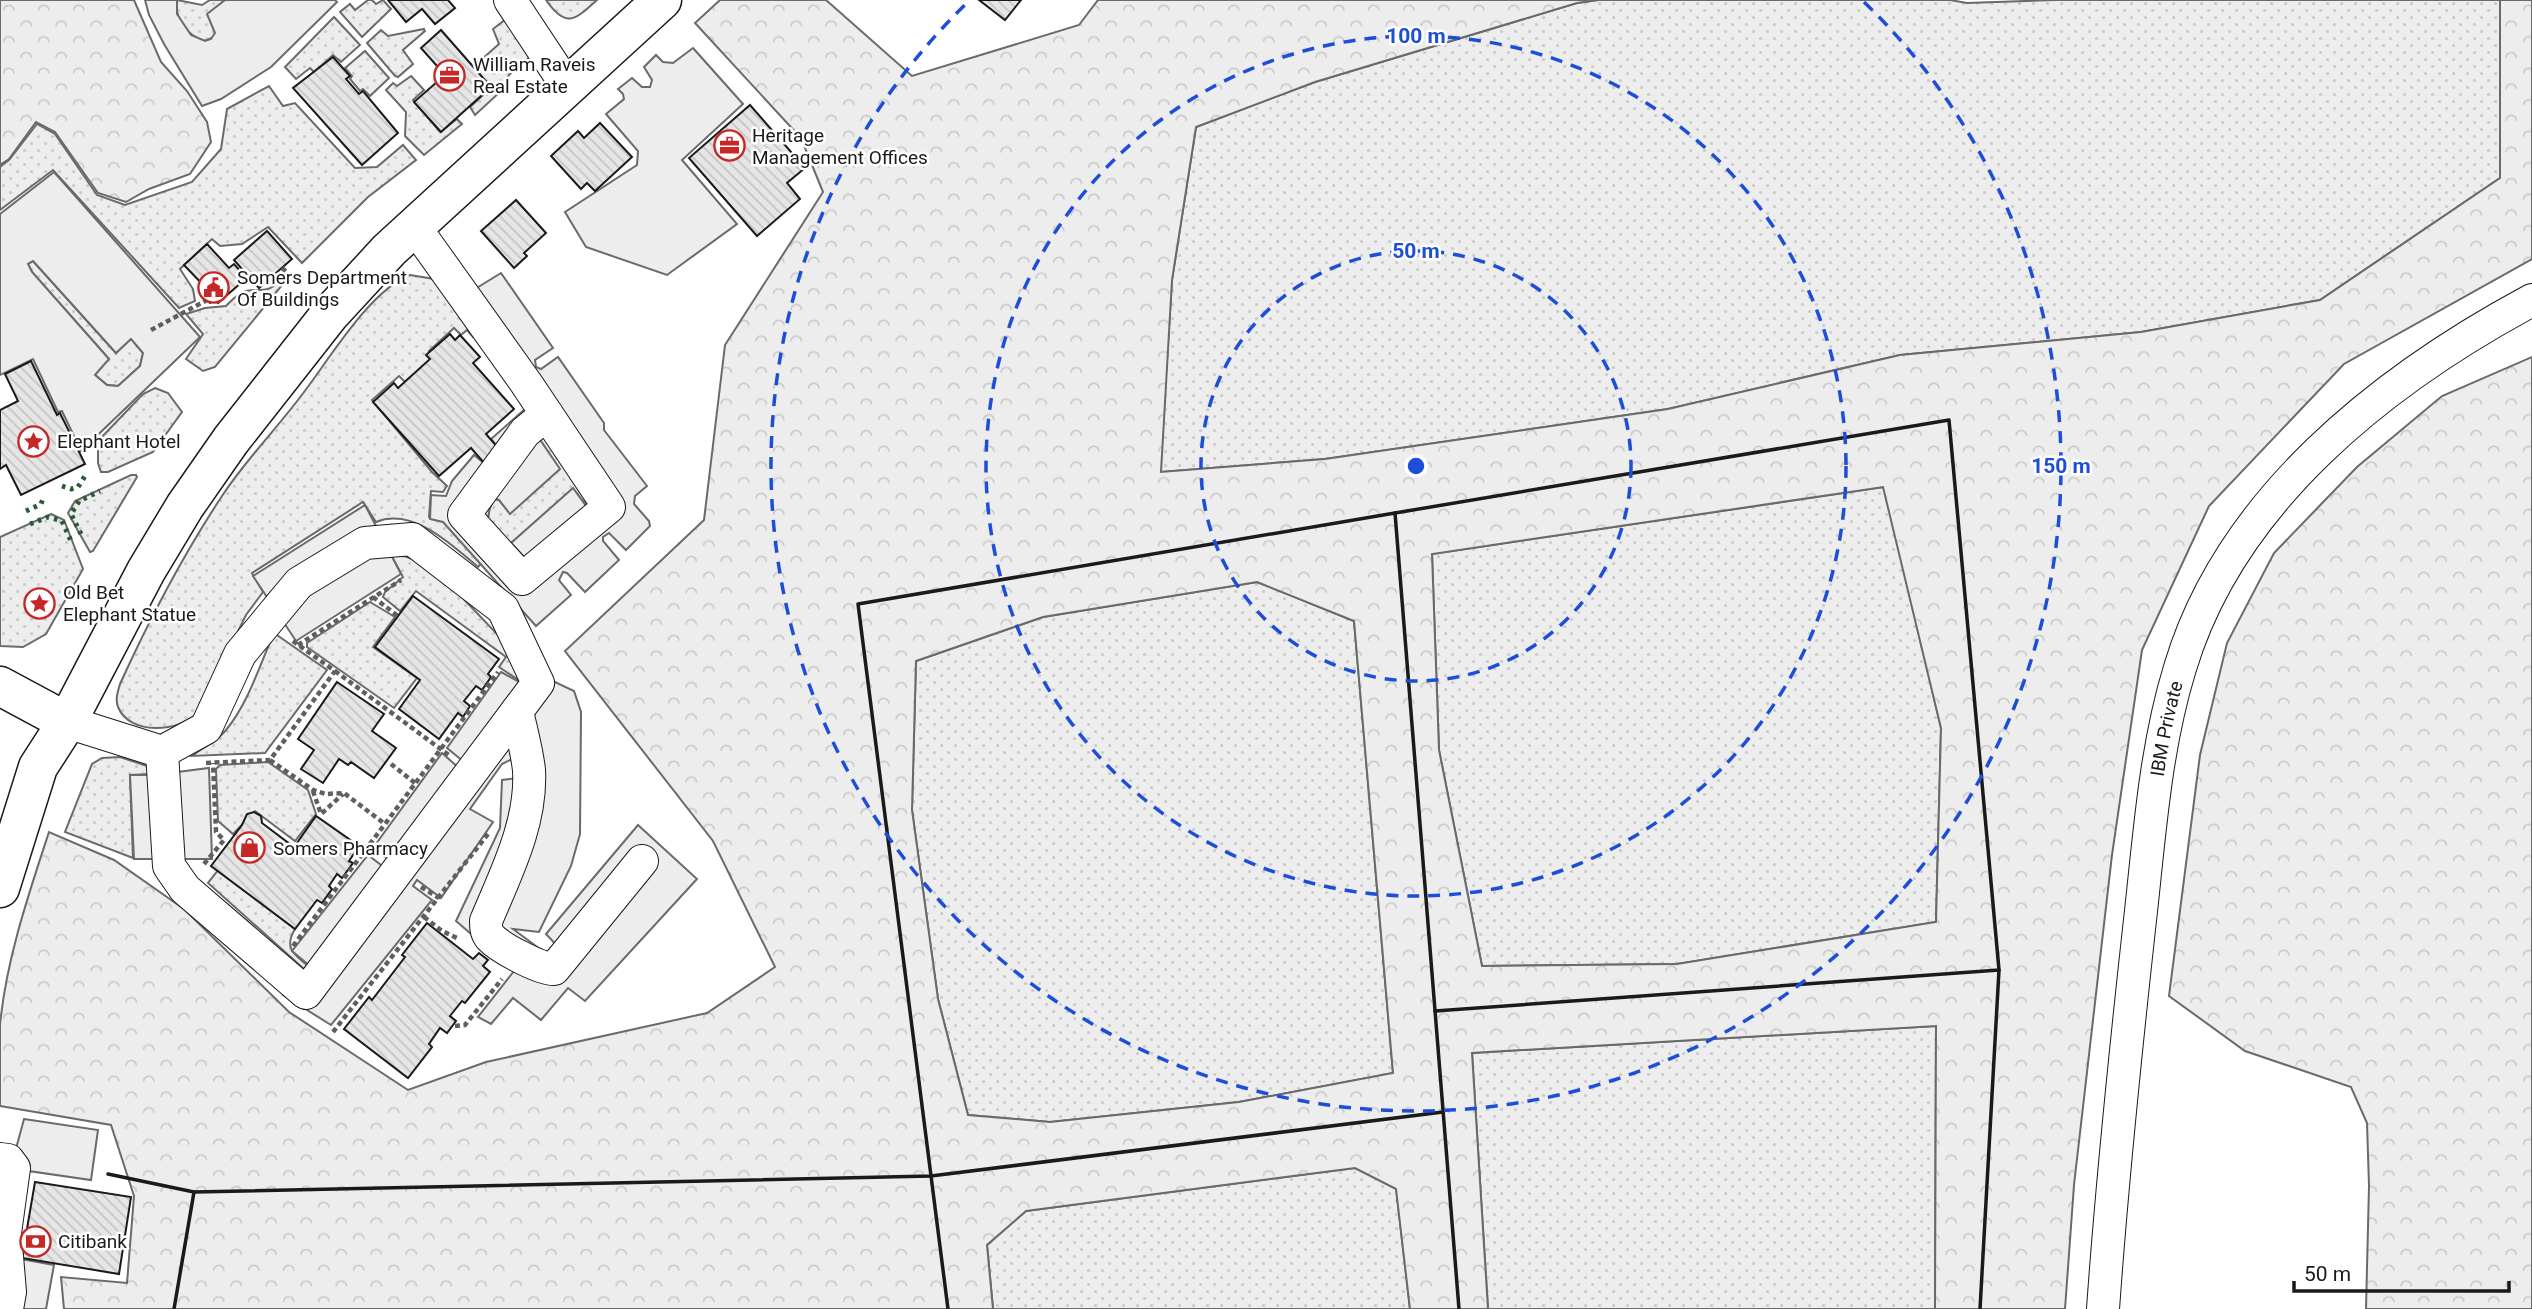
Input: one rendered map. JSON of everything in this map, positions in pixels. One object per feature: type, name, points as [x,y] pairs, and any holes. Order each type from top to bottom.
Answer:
[{"type":"main road","points":[[0,888],[38,767],[67,722],[146,570],[193,495],[256,407],[330,314],[414,226],[662,0]]},
{"type":"main road","points":[[0,686],[67,722]]},
{"type":"street","points":[[510,0],[567,86]]},
{"type":"street","points":[[414,226],[547,414],[609,508],[522,579],[464,515],[525,432],[547,414]]},
{"type":"street","name":"IBM Private","points":[[2103,1309],[2121,1094],[2157,780],[2170,707],[2180,668],[2196,624],[2218,579],[2247,533],[2282,490],[2325,446],[2373,404],[2432,361],[2490,323],[2532,300]]},
{"type":"street","points":[[412,540],[503,609],[538,683],[306,993],[185,888],[169,866],[163,758],[206,728],[240,654],[299,583],[365,543],[412,540]]},
{"type":"street","points":[[516,711],[529,767],[528,810],[486,921],[486,929],[491,938],[539,968],[554,969],[642,861]]},
{"type":"street","points":[[67,722],[163,758]]},
{"type":"street","points":[[0,1159],[8,1160],[14,1168],[5,1233],[10,1292],[7,1309]]},
{"type":"path","points":[[282,268],[297,281]]},
{"type":"path","points":[[151,330],[207,300]]},
{"type":"path","points":[[298,645],[401,580]]},
{"type":"path","points":[[373,597],[398,616]]},
{"type":"path","points":[[267,622],[430,742]]},
{"type":"path","points":[[270,760],[335,671]]},
{"type":"path","points":[[291,949],[498,672]]},
{"type":"path","points":[[163,758],[214,763],[270,760],[313,790],[344,793],[385,824]]},
{"type":"path","points":[[185,888],[223,840],[216,832],[214,763]]},
{"type":"path","points":[[391,764],[415,783]]},
{"type":"path","points":[[313,790],[321,814],[344,793]]},
{"type":"path","points":[[333,1032],[488,833]]},
{"type":"path","points":[[424,917],[442,930]]},
{"type":"path","points":[[455,1026],[465,1025],[508,971]]},
{"type":"green space","points":[[0,0],[134,0],[161,62],[187,91],[207,122],[211,142],[190,174],[149,189],[126,202],[98,193],[55,132],[36,122],[9,159],[0,165]]},
{"type":"green space","points":[[177,0],[202,5],[210,0],[225,0],[214,37],[205,41],[188,31],[177,13]]},
{"type":"green space","points":[[368,0],[376,4],[383,0],[391,9],[362,37],[340,12],[350,4],[355,10]]},
{"type":"green space","points":[[546,0],[597,0],[583,13],[565,18]]},
{"type":"green space","points":[[720,0],[826,0],[912,76],[1079,25],[1098,0],[1598,0],[1577,3],[1315,82],[1196,127],[1172,280],[1161,472],[1325,459],[1668,409],[1900,355],[2141,332],[2320,300],[2500,178],[2500,0],[2532,0],[2532,259],[2344,364],[2209,506],[2142,650],[2112,855],[2074,1185],[2065,1309],[1935,1309],[1936,1026],[1472,1053],[1488,1309],[1410,1309],[1396,1189],[1355,1168],[1026,1211],[987,1245],[993,1309],[64,1309],[61,1277],[127,1283],[134,1196],[111,1125],[0,1106],[0,1025],[7,976],[19,927],[49,832],[114,860],[184,909],[289,1012],[408,1090],[486,1062],[707,1013],[775,967],[713,841],[565,651],[704,520],[725,345],[823,192],[801,138],[695,23]],"holes":[[[1883,487],[1941,728],[1936,922],[1677,964],[1482,966],[1439,750],[1432,554]],[[1257,582],[1354,621],[1393,1073],[1239,1102],[1050,1122],[968,1115],[938,999],[912,810],[916,661],[1043,617]]]},
{"type":"green space","points":[[1598,0],[1950,0],[1967,3],[2054,0],[2500,0],[2500,178],[2320,300],[2141,332],[1900,355],[1668,409],[1325,459],[1160,472],[1172,280],[1196,127],[1315,82],[1577,3]]},
{"type":"green space","points":[[334,17],[360,45],[341,62],[333,55],[314,72],[310,68],[296,79],[285,67]]},
{"type":"green space","points":[[506,19],[532,55],[509,75],[500,92],[475,115],[470,107],[491,88],[473,67],[499,44],[493,29]]},
{"type":"green space","points":[[424,29],[425,31],[403,50],[413,64],[398,77],[367,43],[381,30],[388,36]]},
{"type":"green space","points":[[365,51],[389,78],[370,96],[363,89],[360,91],[345,68]]},
{"type":"green space","points":[[411,76],[424,90],[413,100],[440,132],[457,119],[462,124],[424,155],[405,136],[406,112],[386,90],[393,83],[397,86]]},
{"type":"green space","points":[[269,86],[283,106],[295,103],[355,168],[377,167],[403,145],[416,160],[368,197],[302,263],[268,227],[242,244],[220,246],[212,239],[180,269],[193,289],[195,301],[179,308],[53,170],[0,210],[0,167],[9,160],[37,124],[55,134],[97,195],[125,205],[192,182],[221,149],[227,109]]},
{"type":"green space","points":[[33,261],[116,353],[131,338],[143,353],[140,366],[118,386],[107,385],[94,374],[109,359],[32,272],[28,264]]},
{"type":"green space","points":[[410,275],[434,279],[476,335],[473,337],[467,330],[461,335],[454,328],[429,351],[435,357],[405,382],[399,376],[372,400],[432,472],[447,486],[443,492],[431,491],[429,517],[445,521],[483,562],[478,567],[444,539],[418,524],[390,519],[376,522],[363,502],[252,573],[263,592],[246,615],[198,713],[168,727],[144,727],[133,723],[118,707],[120,684],[168,586],[209,516],[234,479],[367,308],[381,294]]},
{"type":"green space","points":[[280,282],[283,284],[215,367],[203,371],[186,359],[203,334],[186,314],[205,308],[226,306],[243,292],[267,289]]},
{"type":"green space","points":[[2532,357],[2532,1309],[2366,1309],[2369,1186],[2367,1123],[2351,1087],[2245,1051],[2169,996],[2200,755],[2227,643],[2274,553],[2357,467],[2442,396]]},
{"type":"green space","points":[[155,388],[168,393],[182,412],[153,452],[108,472],[101,472],[98,463],[98,441],[143,394]]},
{"type":"green space","points":[[544,434],[592,502],[587,506],[573,489],[511,543],[526,560],[488,527],[488,516],[495,499],[510,513],[538,437]]},
{"type":"green space","points":[[131,475],[137,477],[90,552],[68,513],[75,501]]},
{"type":"green space","points":[[1884,487],[1941,728],[1936,922],[1677,964],[1482,966],[1439,750],[1432,554]]},
{"type":"green space","points":[[51,514],[64,520],[83,569],[46,634],[23,647],[0,646],[0,537]]},
{"type":"green space","points":[[399,554],[420,562],[456,591],[498,635],[520,681],[499,667],[506,657],[416,591],[400,611],[383,597],[385,592],[403,577],[391,555]]},
{"type":"green space","points":[[1257,582],[1354,621],[1393,1073],[1239,1102],[1050,1122],[968,1115],[938,999],[912,810],[916,661],[1043,617]]},
{"type":"green space","points":[[370,602],[395,617],[373,647],[417,678],[394,708],[307,647],[307,643]]},
{"type":"green space","points":[[274,633],[327,670],[265,753],[192,756],[218,738],[234,720]]},
{"type":"green space","points":[[120,757],[153,768],[152,774],[130,775],[133,858],[65,832],[92,764],[102,758]]},
{"type":"green space","points":[[268,762],[308,790],[316,814],[295,841],[255,811],[233,834],[218,821],[216,769],[220,765]]},
{"type":"green space","points":[[219,869],[295,929],[290,945],[294,954],[307,965],[304,969],[208,883]]},
{"type":"green space","points":[[1936,1026],[1935,1309],[1488,1309],[1472,1053]]},
{"type":"green space","points":[[1355,1168],[1396,1188],[1410,1309],[993,1309],[987,1245],[1026,1211]]},
{"type":"shaded area","points":[[145,0],[177,0],[177,14],[191,35],[205,41],[211,39],[215,33],[207,14],[225,0],[337,2],[271,67],[221,99],[202,106],[164,44],[149,15]]},
{"type":"shaded area","points":[[693,48],[743,104],[682,160],[737,224],[667,275],[586,247],[565,212],[637,165],[638,151],[606,114],[624,99],[618,89],[632,78],[642,87],[650,87],[652,80],[644,67],[656,55],[663,62],[673,63]]},
{"type":"shaded area","points":[[54,172],[200,337],[81,451],[62,411],[58,412],[33,359],[0,375],[0,214]],"holes":[[[33,261],[116,353],[131,339],[143,353],[140,366],[118,386],[107,385],[95,375],[109,359],[32,272],[28,264]]]},
{"type":"shaded area","points":[[501,273],[553,348],[535,360],[536,367],[541,369],[558,357],[604,423],[604,430],[647,486],[635,496],[634,504],[649,521],[650,526],[626,550],[609,533],[603,537],[603,541],[619,560],[585,592],[563,572],[559,580],[571,595],[536,626],[443,522],[430,519],[431,495],[446,496],[452,481],[474,455],[485,464],[502,452],[491,439],[525,409],[454,302]],"holes":[[[543,434],[592,502],[586,506],[573,488],[511,543],[526,559],[488,527],[490,506],[495,499],[499,500],[510,514],[560,469],[539,438]]]},
{"type":"shaded area","points":[[365,505],[401,574],[296,641],[253,576]]},
{"type":"shaded area","points":[[501,672],[525,685],[555,682],[574,691],[581,712],[580,834],[571,866],[539,932],[513,929],[552,958],[560,949],[546,934],[638,825],[697,879],[585,1001],[568,988],[541,1020],[513,998],[491,1024],[478,1017],[514,971],[456,921],[500,828],[502,780],[524,777],[523,765],[510,760],[502,764],[470,809],[493,822],[441,898],[417,880],[413,886],[432,900],[331,1025],[283,995],[310,966],[292,951],[368,855],[385,868],[390,861],[373,848],[442,753],[460,769],[464,762],[447,748]]},
{"type":"shaded area","points":[[209,768],[212,859],[134,859],[130,775],[154,775]]},
{"type":"shaded area","points":[[24,1119],[98,1130],[91,1180],[28,1171],[15,1258],[54,1265],[46,1309],[0,1309],[12,1150],[17,1145]]},
{"type":"building","points":[[388,0],[448,0],[455,8],[435,24],[422,9],[406,22]]},
{"type":"building","points":[[979,0],[1021,0],[1005,20]]},
{"type":"building","points":[[441,30],[491,87],[441,132],[414,102],[445,75],[421,48]]},
{"type":"building","points":[[333,57],[350,76],[346,79],[359,94],[363,91],[398,133],[362,165],[293,88]]},
{"type":"building","points":[[750,105],[805,168],[787,183],[800,199],[757,236],[689,158]]},
{"type":"building","points":[[600,123],[632,157],[595,191],[587,183],[581,189],[551,156],[578,131],[584,138]]},
{"type":"building","points":[[516,200],[546,233],[524,253],[527,256],[514,268],[481,231]]},
{"type":"building","points":[[267,231],[292,259],[259,288],[234,260]]},
{"type":"building","points":[[207,244],[229,268],[234,264],[244,275],[240,280],[242,282],[218,303],[215,299],[210,303],[200,293],[206,288],[184,265]]},
{"type":"building","points":[[450,334],[455,340],[460,335],[480,357],[473,363],[514,409],[486,434],[500,450],[485,464],[471,448],[439,476],[373,402],[394,383],[398,388],[430,359],[426,355]]},
{"type":"building","points":[[31,361],[85,464],[21,495],[6,465],[0,469],[0,410],[18,401],[5,374]]},
{"type":"building","points":[[413,596],[499,659],[488,674],[491,677],[482,690],[476,686],[464,701],[470,706],[463,717],[458,713],[439,739],[399,709],[420,680],[375,647]]},
{"type":"building","points":[[337,682],[384,714],[372,731],[396,748],[374,778],[351,762],[348,765],[339,759],[323,783],[301,769],[314,750],[298,739]]},
{"type":"building","points":[[254,812],[261,816],[262,823],[294,847],[316,816],[359,846],[349,861],[353,863],[342,878],[337,874],[329,886],[332,889],[322,903],[317,900],[295,929],[211,866],[242,825],[247,814]]},
{"type":"building","points":[[427,923],[473,959],[479,953],[488,960],[483,966],[490,972],[465,1003],[462,1001],[450,1016],[456,1021],[447,1033],[440,1028],[429,1044],[432,1047],[408,1078],[344,1029],[369,997],[372,1000]]},
{"type":"building","points":[[35,1182],[131,1197],[119,1274],[22,1258]]},
{"type":"hedge","points":[[62,486],[71,489],[78,487],[85,476]]},
{"type":"hedge","points":[[81,534],[71,514],[79,501],[100,491]]},
{"type":"hedge","points":[[26,511],[41,504],[44,496]]},
{"type":"hedge","points":[[30,524],[48,517],[62,521],[71,541]]},
{"type":"wall","points":[[1395,513],[1949,420],[1999,970],[1435,1011]]},
{"type":"wall","points":[[948,1309],[858,604],[1395,513],[1459,1309]]},
{"type":"wall","points":[[1980,1309],[1999,970]]},
{"type":"wall","points":[[108,1174],[194,1192],[931,1176],[1443,1112]]},
{"type":"wall","points":[[174,1309],[194,1192]]},
{"type":"place","name":"William Raveis Real Estate","points":[[450,75]]},
{"type":"place","name":"Heritage Management Offices","points":[[729,146]]},
{"type":"place","name":"Somers Department Of Buildings","points":[[214,288]]},
{"type":"place","name":"Elephant Hotel","points":[[34,441]]},
{"type":"place","name":"Old Bet Elephant Statue","points":[[40,603]]},
{"type":"place","name":"Somers Pharmacy","points":[[250,848]]},
{"type":"place","name":"Citibank","points":[[35,1241]]}]
